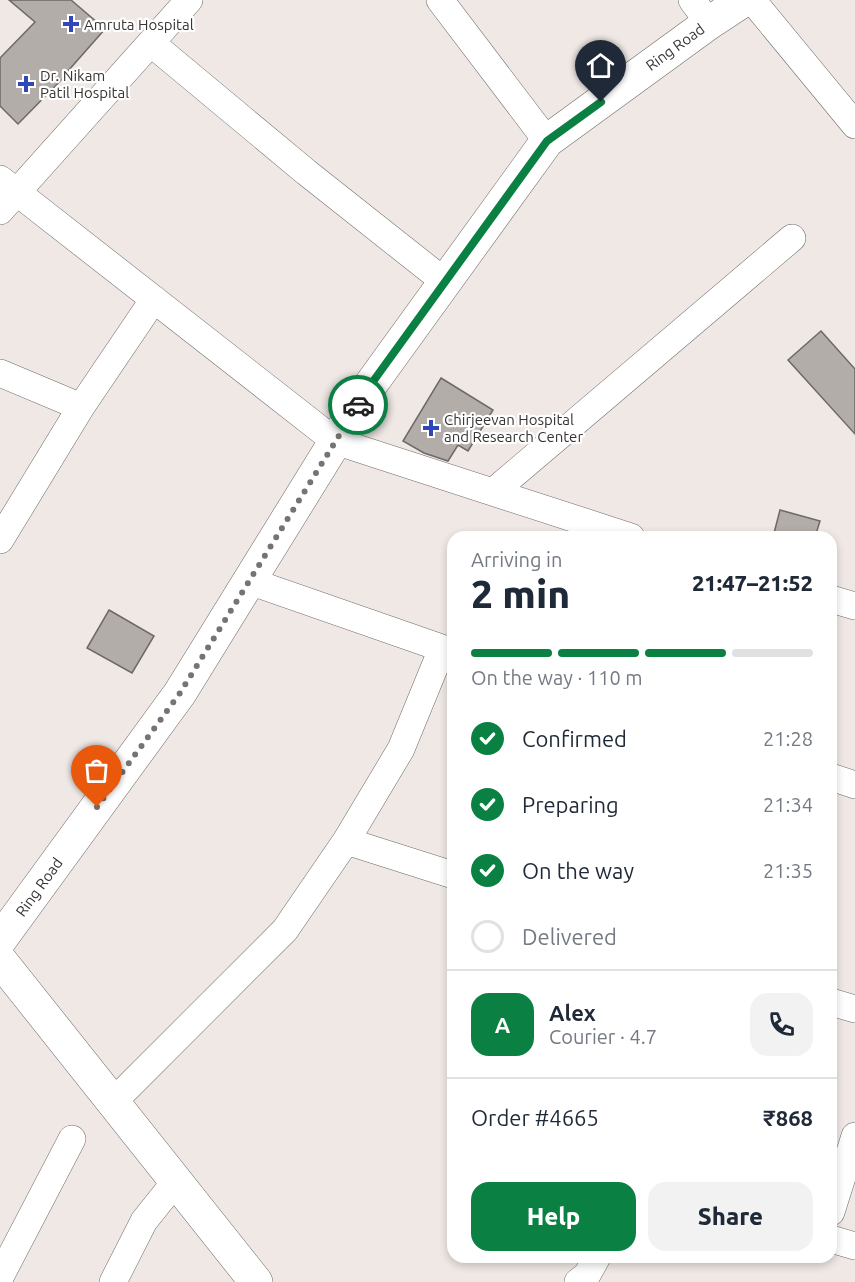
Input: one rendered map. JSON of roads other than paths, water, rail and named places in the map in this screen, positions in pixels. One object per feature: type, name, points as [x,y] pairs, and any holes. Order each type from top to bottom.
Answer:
[{"type":"main road","name":"Ring Road","points":[[0,940],[180,693],[369,387],[547,141],[700,12],[744,0]]},
{"type":"main road","points":[[0,960],[256,1282]]},
{"type":"street","points":[[189,0],[151,43],[6,194],[154,299],[335,441],[613,531]]},
{"type":"street","points":[[440,0],[547,141]]},
{"type":"street","points":[[752,0],[855,124]]},
{"type":"street","points":[[151,43],[306,172],[445,282]]},
{"type":"street","points":[[493,492],[792,238]]},
{"type":"street","points":[[0,540],[81,407],[154,299]]},
{"type":"street","points":[[0,373],[81,407]]},
{"type":"street","points":[[249,581],[447,651]]},
{"type":"street","points":[[837,601],[855,606]]},
{"type":"street","points":[[113,1102],[285,930],[346,841],[401,750],[447,653]]},
{"type":"street","points":[[837,779],[855,785]]},
{"type":"street","points":[[346,841],[447,873]]},
{"type":"street","points":[[837,1004],[855,1009]]},
{"type":"street","points":[[837,1193],[855,1136]]},
{"type":"street","points":[[0,1280],[72,1139]]},
{"type":"street","points":[[113,1282],[144,1221],[176,1181]]},
{"type":"street","points":[[837,1241],[855,1246]]},
{"type":"street","points":[[578,1282],[587,1275],[594,1263]]},
{"type":"place","name":"Amruta Hospital","points":[[71,24]]},
{"type":"place","name":"Dr. Nikam Patil Hospital","points":[[26,84]]},
{"type":"place","name":"Chirjeevan Hospital and Research Center","points":[[431,428]]}]
